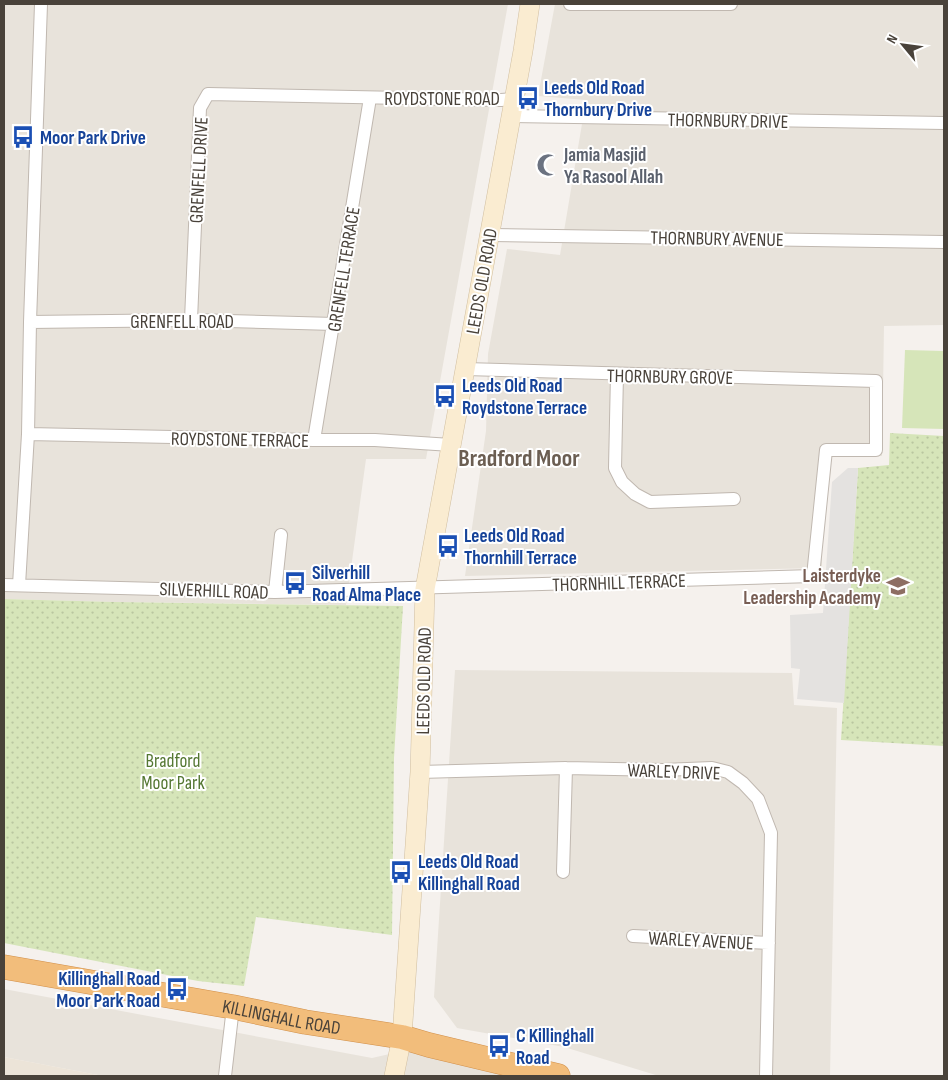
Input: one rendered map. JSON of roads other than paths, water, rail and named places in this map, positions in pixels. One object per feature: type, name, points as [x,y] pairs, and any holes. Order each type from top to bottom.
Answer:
[{"type":"highway","name":"KILLINGHALL ROAD","points":[[4,967],[402,1038],[558,1076]]},
{"type":"main road","name":"LEEDS OLD ROAD","points":[[394,1076],[402,1038],[420,772],[425,589],[513,108],[530,4]]},
{"type":"street","points":[[19,585],[28,434],[41,4]]},
{"type":"street","points":[[570,4],[731,4]]},
{"type":"street","name":"GRENFELL DRIVE","points":[[191,320],[200,108],[208,94],[370,98]]},
{"type":"street","name":"ROYDSTONE ROAD","points":[[370,98],[501,100],[513,108]]},
{"type":"street","name":"GRENFELL TERRACE","points":[[314,440],[370,98]]},
{"type":"street","name":"THORNBURY DRIVE","points":[[513,108],[944,123]]},
{"type":"street","name":"THORNBURY AVENUE","points":[[490,235],[944,242]]},
{"type":"street","name":"GRENFELL ROAD","points":[[30,322],[191,320],[334,324]]},
{"type":"street","name":"THORNBURY GROVE","points":[[465,370],[876,381],[876,450],[826,450],[813,576]]},
{"type":"street","points":[[616,374],[615,468],[622,482],[635,494],[650,502],[734,499]]},
{"type":"street","name":"ROYDSTONE TERRACE","points":[[28,434],[375,440],[451,445]]},
{"type":"street","points":[[276,592],[281,535]]},
{"type":"street","name":"THORNHILL TERRACE","points":[[425,589],[813,576]]},
{"type":"street","name":"SILVERHILL ROAD","points":[[4,585],[276,592],[425,589]]},
{"type":"street","points":[[563,872],[566,768]]},
{"type":"street","name":"WARLEY DRIVE","points":[[420,772],[566,768],[663,770],[712,768],[728,772],[743,783],[758,799],[771,833],[766,1076]]},
{"type":"street","name":"WARLEY AVENUE","points":[[633,936],[769,943]]},
{"type":"street","points":[[224,1076],[233,1007]]},
{"type":"place","name":"Leeds Old Road Thornbury Drive","points":[[528,98]]},
{"type":"place","name":"Moor Park Drive","points":[[23,137]]},
{"type":"place","name":"Jamia Masjid Ya Rasool Allah","points":[[548,165]]},
{"type":"place","name":"Leeds Old Road Roydstone Terrace","points":[[445,396]]},
{"type":"place","name":"Leeds Old Road Thornhill Terrace","points":[[448,546]]},
{"type":"place","name":"Silverhill Road Alma Place","points":[[295,583]]},
{"type":"place","name":"Laisterdyke Leadership Academy","points":[[898,586]]},
{"type":"place","name":"Leeds Old Road Killinghall Road","points":[[401,872]]},
{"type":"place","name":"Killinghall Road Moor Park Road","points":[[177,989]]},
{"type":"place","name":"C Killinghall Road","points":[[499,1046]]},
{"type":"district","name":"Bradford Moor","points":[[519,458]]},
{"type":"park label","name":"Bradford Moor Park","points":[[173,771]]}]
